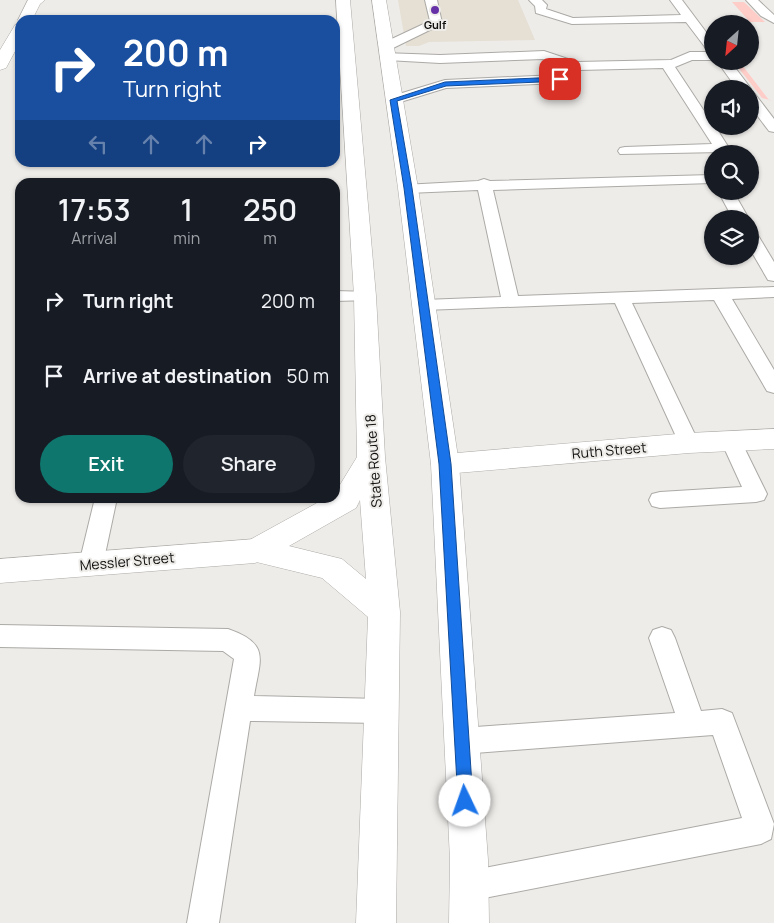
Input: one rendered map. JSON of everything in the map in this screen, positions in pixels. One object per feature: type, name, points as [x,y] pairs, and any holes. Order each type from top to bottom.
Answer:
[{"type":"main road","points":[[27,15],[37,0]]},
{"type":"main road","name":"State Route 18","points":[[343,0],[365,296],[371,457],[384,612],[376,923]]},
{"type":"main road","points":[[379,0],[408,188],[445,464],[462,742],[469,923]]},
{"type":"main road","points":[[0,65],[15,37]]},
{"type":"main road","name":"Ruth Street","points":[[445,464],[689,443],[774,438]]},
{"type":"main road","points":[[255,551],[346,500],[371,457]]},
{"type":"main road","points":[[255,551],[331,568],[384,612]]},
{"type":"main road","name":"Messler Street","points":[[0,571],[255,551]]},
{"type":"lane","points":[[386,51],[436,23],[431,0]]},
{"type":"lane","points":[[535,0],[541,5],[540,12],[572,21],[689,18]]},
{"type":"lane","points":[[676,0],[704,38]]},
{"type":"lane","points":[[752,0],[765,14],[774,20]]},
{"type":"lane","points":[[386,51],[440,59],[544,55],[576,66],[673,64],[690,56],[704,56]]},
{"type":"lane","points":[[667,64],[720,145]]},
{"type":"lane","points":[[394,100],[445,84],[560,79],[576,66]]},
{"type":"lane","points":[[759,109],[774,109]]},
{"type":"lane","points":[[759,109],[774,128]]},
{"type":"lane","points":[[625,151],[704,151]]},
{"type":"lane","points":[[408,188],[484,184],[704,179]]},
{"type":"lane","points":[[484,184],[511,302]]},
{"type":"lane","points":[[759,250],[774,276]]},
{"type":"lane","points":[[424,305],[774,292]]},
{"type":"lane","points":[[720,294],[774,386]]},
{"type":"lane","points":[[340,296],[365,296]]},
{"type":"lane","points":[[621,298],[689,443]]},
{"type":"lane","points":[[660,500],[756,494],[731,441]]},
{"type":"lane","points":[[91,564],[105,503]]},
{"type":"lane","points":[[0,636],[228,640],[248,654],[203,923]]},
{"type":"lane","points":[[662,638],[692,724]]},
{"type":"lane","points":[[239,708],[381,711]]},
{"type":"lane","points":[[462,742],[722,722],[761,829],[469,886]]},
{"type":"shaded area","points":[[398,0],[518,0],[535,40],[429,42],[419,46],[406,46]]},
{"type":"shaded area","points":[[732,2],[744,2],[758,15],[744,15]]},
{"type":"shaded area","points":[[759,16],[765,22],[759,22]]},
{"type":"shaded area","points":[[740,70],[746,70],[754,80],[748,80]]},
{"type":"shaded area","points":[[759,87],[769,100],[762,98],[759,94]]},
{"type":"place","name":"Gulf","points":[[435,10]]},
{"type":"route","points":[[465,801],[445,464],[408,188],[394,100],[445,84],[560,79]]}]
